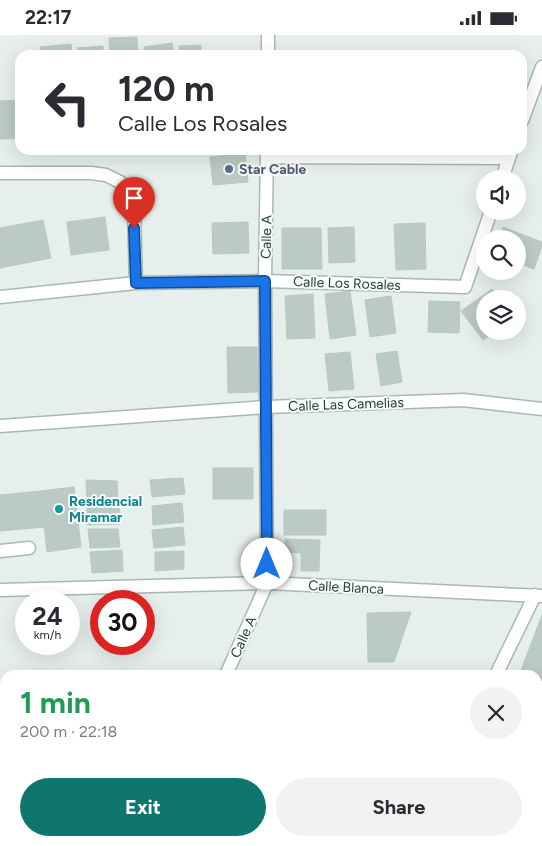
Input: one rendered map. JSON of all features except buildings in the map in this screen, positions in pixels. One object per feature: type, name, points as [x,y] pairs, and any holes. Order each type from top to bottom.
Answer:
[{"type":"street","points":[[268,35],[268,50]]},
{"type":"street","points":[[527,108],[542,67]]},
{"type":"street","name":"Calle A","points":[[228,670],[267,583],[265,281],[267,155]]},
{"type":"street","points":[[505,170],[511,155]]},
{"type":"street","points":[[0,173],[91,173],[106,175],[120,182],[129,193],[134,210],[136,283]]},
{"type":"street","name":"Calle Los Rosales","points":[[0,297],[136,283],[265,281],[465,287],[488,220]]},
{"type":"street","name":"Calle Las Camelias","points":[[0,426],[266,407],[463,400],[542,409]]},
{"type":"street","points":[[0,551],[29,548]]},
{"type":"street","name":"Calle Blanca","points":[[0,590],[267,583],[539,596]]},
{"type":"street","points":[[499,670],[539,596]]},
{"type":"place","name":"Star Cable","points":[[229,169]]},
{"type":"place","name":"Residencial Miramar","points":[[59,509]]},
{"type":"route","points":[[134,228],[136,283],[265,281],[267,564]]}]
